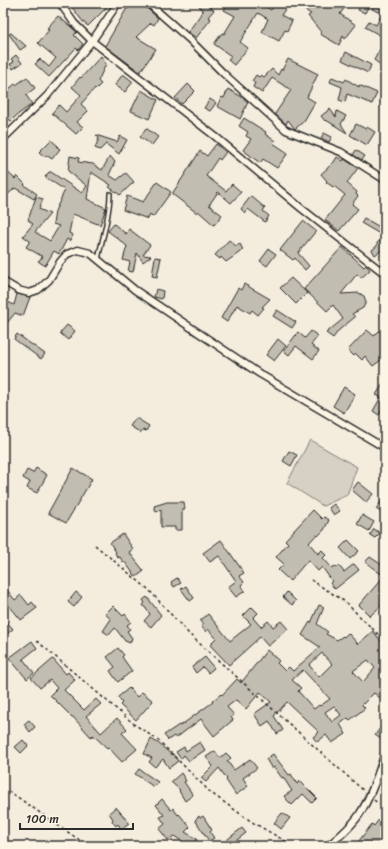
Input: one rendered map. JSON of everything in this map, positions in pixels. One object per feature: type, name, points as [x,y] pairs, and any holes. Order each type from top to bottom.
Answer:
[{"type":"street","points":[[60,3],[74,23],[92,41],[216,137],[301,208],[385,274]]},
{"type":"street","points":[[3,139],[47,96],[92,41],[118,3]]},
{"type":"street","points":[[148,3],[190,39],[223,73],[286,130],[341,152],[385,180]]},
{"type":"street","points":[[3,282],[18,290],[29,293],[38,290],[49,280],[60,262],[67,254],[78,250],[90,253],[135,290],[260,374],[385,448]]},
{"type":"street","points":[[328,846],[358,816],[369,796],[385,753]]},
{"type":"lane","points":[[98,260],[110,209],[110,194]]},
{"type":"path","points":[[95,545],[148,590],[196,641],[385,809]]},
{"type":"path","points":[[311,580],[344,601],[385,641]]},
{"type":"path","points":[[37,641],[134,724],[159,741],[211,793],[252,822],[294,846]]},
{"type":"path","points":[[3,794],[6,791],[10,792],[88,846]]},
{"type":"shaded area","points":[[310,440],[357,467],[347,495],[323,506],[287,483]]},
{"type":"building","points":[[76,3],[110,3],[88,26],[71,6]]},
{"type":"building","points":[[133,3],[141,3],[158,18],[154,25],[151,23],[136,37],[156,49],[140,72],[105,46],[127,8],[128,9]]},
{"type":"building","points":[[197,3],[205,3],[214,10],[208,17],[211,19],[196,38],[188,32],[203,11]]},
{"type":"building","points":[[228,3],[260,3],[271,10],[275,3],[281,3],[287,7],[281,15],[292,21],[287,31],[285,30],[279,41],[262,32],[268,19],[258,13],[240,42],[248,48],[234,65],[228,60],[231,56],[214,44],[222,33],[224,34],[235,16],[224,10]]},
{"type":"building","points":[[294,3],[348,3],[340,14],[356,25],[345,39],[343,36],[339,45],[320,34],[321,32],[308,16],[311,14]]},
{"type":"building","points":[[362,3],[369,5],[365,13],[358,10]]},
{"type":"building","points":[[375,3],[385,3],[385,38],[365,27],[369,21],[376,25],[382,14],[372,9]]},
{"type":"building","points":[[58,16],[77,32],[74,35],[83,44],[78,50],[76,48],[49,77],[35,64],[40,59],[49,67],[56,58],[38,43],[49,30],[47,28]]},
{"type":"building","points":[[11,33],[26,46],[20,50],[9,34]]},
{"type":"building","points":[[385,40],[385,61],[382,66],[374,60]]},
{"type":"building","points":[[346,52],[371,65],[368,73],[342,60]]},
{"type":"building","points":[[16,55],[22,63],[13,69],[10,64],[14,62],[11,59]]},
{"type":"building","points":[[101,56],[106,64],[98,81],[101,84],[96,89],[95,88],[81,104],[88,111],[77,122],[83,127],[76,134],[52,113],[59,105],[66,112],[81,95],[72,87]]},
{"type":"building","points":[[288,59],[318,74],[307,97],[315,102],[304,121],[295,129],[288,120],[286,124],[275,114],[291,90],[272,78],[262,93],[253,87],[255,83],[252,81],[256,75],[259,77],[261,75],[264,77],[272,69],[278,75]]},
{"type":"building","points":[[123,74],[132,81],[125,92],[115,85]]},
{"type":"building","points":[[27,77],[35,88],[26,95],[32,104],[11,121],[6,117],[3,121],[3,94],[15,84],[16,85]]},
{"type":"building","points":[[332,77],[344,82],[346,79],[359,87],[359,85],[377,93],[372,104],[347,94],[345,102],[339,100],[342,87],[330,82]]},
{"type":"building","points":[[188,84],[195,91],[182,104],[175,98]]},
{"type":"building","points":[[228,89],[248,102],[240,119],[217,106],[222,97],[224,98]]},
{"type":"building","points":[[141,90],[158,100],[149,119],[131,111]]},
{"type":"building","points":[[210,99],[216,103],[210,111],[204,108]]},
{"type":"building","points":[[330,109],[336,117],[337,111],[346,116],[341,124],[347,133],[326,120],[325,121],[321,116]]},
{"type":"building","points":[[244,118],[266,132],[265,134],[275,141],[273,143],[288,153],[277,168],[263,159],[260,163],[243,150],[251,139],[246,136],[248,132],[239,126]]},
{"type":"building","points":[[356,124],[366,129],[367,127],[375,132],[367,145],[350,135]]},
{"type":"building","points":[[146,128],[158,137],[152,145],[140,137]]},
{"type":"building","points":[[324,133],[332,137],[329,142],[321,138]]},
{"type":"building","points":[[96,135],[117,142],[120,136],[127,140],[119,154],[106,144],[100,150],[95,148],[99,138]]},
{"type":"building","points":[[51,140],[60,149],[52,159],[46,155],[45,157],[39,152]]},
{"type":"building","points":[[216,144],[226,152],[220,160],[218,158],[206,176],[226,191],[232,184],[241,192],[231,203],[218,192],[209,205],[222,215],[214,225],[198,211],[197,213],[172,194],[200,151],[207,156]]},
{"type":"building","points":[[356,150],[365,156],[362,160],[353,155]]},
{"type":"building","points":[[70,156],[79,158],[78,162],[93,164],[102,170],[110,156],[115,162],[109,175],[117,180],[126,173],[134,182],[120,195],[109,187],[111,185],[91,172],[87,199],[106,208],[100,225],[73,214],[69,233],[73,235],[70,241],[67,239],[59,254],[54,251],[45,266],[38,261],[43,257],[26,247],[30,241],[23,236],[33,224],[28,220],[36,197],[43,199],[39,209],[50,214],[35,232],[50,241],[59,226],[53,224],[55,211],[65,190],[45,177],[49,172],[82,193],[87,186],[68,171]]},
{"type":"building","points":[[337,157],[343,161],[344,159],[358,168],[347,183],[357,192],[356,194],[358,196],[352,204],[358,209],[339,231],[325,220],[345,195],[334,186],[333,187],[326,182],[327,181],[321,174],[334,162]]},
{"type":"building","points":[[3,168],[15,179],[17,176],[25,184],[24,185],[37,194],[34,199],[15,188],[3,199]]},
{"type":"building","points":[[157,182],[171,192],[153,217],[150,214],[148,219],[123,210],[127,196],[143,202]]},
{"type":"building","points":[[251,196],[265,208],[263,211],[269,216],[265,222],[248,209],[245,213],[241,209]]},
{"type":"building","points":[[364,218],[385,230],[385,237],[361,223]]},
{"type":"building","points":[[303,221],[316,231],[298,253],[309,266],[305,270],[295,258],[293,260],[280,250]]},
{"type":"building","points":[[114,224],[126,234],[129,229],[150,245],[143,255],[151,256],[143,262],[137,253],[133,272],[128,271],[130,262],[123,260],[127,246],[108,231]]},
{"type":"building","points":[[385,237],[385,248],[375,255],[372,250],[377,246],[377,243]]},
{"type":"building","points":[[229,240],[236,246],[240,244],[243,250],[226,262],[221,257],[220,259],[215,255]]},
{"type":"building","points":[[342,247],[364,267],[366,265],[370,270],[361,278],[357,274],[341,294],[359,293],[364,296],[366,302],[363,308],[352,314],[355,317],[339,330],[333,338],[326,333],[343,319],[333,305],[327,311],[304,289]]},
{"type":"building","points":[[269,249],[276,254],[267,266],[260,261]]},
{"type":"building","points":[[155,257],[161,258],[157,277],[152,276]]},
{"type":"building","points":[[291,278],[307,293],[296,304],[280,288]]},
{"type":"building","points":[[244,284],[270,299],[262,307],[264,308],[258,315],[252,310],[250,313],[237,305],[227,322],[221,318],[238,288],[241,290]]},
{"type":"building","points":[[156,289],[163,291],[162,299],[154,297]]},
{"type":"building","points":[[17,294],[30,297],[23,316],[15,313],[3,328],[3,311],[8,302],[14,305]]},
{"type":"building","points":[[277,310],[296,322],[292,328],[273,316]]},
{"type":"building","points":[[67,325],[75,331],[68,340],[60,333]]},
{"type":"building","points":[[367,330],[374,336],[379,331],[385,336],[385,357],[373,366],[365,356],[362,360],[356,354],[354,356],[348,350]]},
{"type":"building","points":[[311,331],[318,336],[311,345],[319,351],[313,359],[296,346],[289,355],[284,351],[298,332],[305,338]]},
{"type":"building","points":[[17,334],[45,354],[41,359],[14,339]]},
{"type":"building","points":[[278,339],[286,346],[274,361],[266,355]]},
{"type":"building","points":[[385,380],[385,404],[379,415],[373,411],[381,397],[376,395]]},
{"type":"building","points":[[344,387],[355,394],[344,413],[333,406]]},
{"type":"building","points":[[136,418],[149,426],[146,431],[143,430],[141,433],[130,426]]},
{"type":"building","points":[[289,451],[297,455],[291,466],[283,461]]},
{"type":"building","points":[[36,468],[47,475],[37,493],[27,488],[30,482],[23,478],[27,470],[33,473]]},
{"type":"building","points":[[73,468],[92,479],[66,523],[48,513]]},
{"type":"building","points":[[358,482],[373,494],[366,502],[352,490]]},
{"type":"building","points":[[385,496],[385,515],[376,509]]},
{"type":"building","points":[[167,502],[184,502],[185,509],[182,509],[182,530],[175,530],[175,527],[161,527],[161,510],[156,512],[154,506]]},
{"type":"building","points":[[334,504],[340,511],[334,515],[329,508]]},
{"type":"building","points":[[313,510],[322,519],[324,517],[329,520],[324,530],[318,536],[316,535],[309,543],[318,554],[322,550],[326,555],[323,558],[332,568],[339,566],[344,572],[354,564],[359,570],[335,589],[330,583],[332,581],[322,567],[318,571],[308,560],[290,581],[278,570],[284,564],[276,557],[288,543],[285,540]]},
{"type":"building","points":[[362,515],[374,522],[369,531],[357,524]]},
{"type":"building","points":[[374,529],[380,533],[375,538],[370,535]]},
{"type":"building","points":[[123,534],[133,549],[129,552],[144,571],[136,577],[124,561],[123,562],[120,557],[118,558],[110,543]]},
{"type":"building","points":[[221,540],[244,573],[239,576],[244,582],[241,585],[245,591],[236,597],[228,587],[236,581],[219,556],[210,562],[203,553]]},
{"type":"building","points":[[348,540],[359,551],[350,559],[340,548]]},
{"type":"building","points":[[370,557],[385,567],[381,574],[365,562]]},
{"type":"building","points":[[385,575],[385,602],[370,616],[359,605]]},
{"type":"building","points":[[177,578],[181,583],[174,587],[171,582]]},
{"type":"building","points":[[186,586],[194,598],[190,601],[181,589]]},
{"type":"building","points":[[7,590],[15,600],[21,595],[29,605],[32,602],[37,608],[21,620],[3,598],[3,594]]},
{"type":"building","points":[[76,592],[82,597],[74,607],[68,602]]},
{"type":"building","points":[[287,592],[296,601],[292,605],[283,597]]},
{"type":"building","points":[[147,597],[161,615],[151,627],[144,621],[150,614],[143,605],[145,603],[143,600]]},
{"type":"building","points":[[319,605],[324,607],[317,624],[328,632],[326,634],[337,640],[343,636],[344,637],[348,633],[358,644],[373,631],[385,646],[385,655],[382,658],[384,660],[381,663],[385,667],[385,702],[374,693],[362,705],[365,708],[350,720],[348,718],[340,724],[346,734],[332,743],[326,735],[317,742],[313,737],[319,732],[287,702],[274,716],[283,730],[277,734],[269,721],[262,726],[254,714],[271,702],[260,692],[246,709],[236,700],[227,707],[234,715],[231,717],[233,720],[214,736],[201,719],[176,738],[174,736],[168,740],[164,735],[179,725],[180,726],[213,702],[212,701],[221,694],[222,695],[237,679],[241,683],[267,650],[279,661],[277,663],[285,671],[289,667],[293,671],[320,647],[302,635],[310,622],[311,623]],"holes":[[[322,653],[332,664],[319,677],[309,665]],[[368,660],[375,668],[363,682],[353,671]],[[303,670],[330,699],[314,709],[298,691],[301,688],[292,680]],[[334,706],[341,715],[332,722],[325,712]]]},
{"type":"building","points":[[113,606],[123,616],[125,614],[131,622],[127,625],[130,629],[127,631],[132,638],[130,643],[125,641],[115,628],[109,635],[103,631],[111,619],[105,614]]},
{"type":"building","points":[[252,607],[258,613],[253,618],[261,627],[268,621],[273,627],[281,621],[288,629],[268,646],[260,637],[229,665],[210,645],[216,638],[208,629],[206,632],[201,626],[203,625],[200,621],[208,614],[230,641],[251,624],[243,616]]},
{"type":"building","points":[[7,622],[13,629],[3,637],[3,625]]},
{"type":"building","points":[[32,641],[37,648],[23,659],[34,673],[27,679],[9,658]]},
{"type":"building","points":[[118,648],[124,655],[122,657],[132,671],[118,682],[110,671],[115,667],[107,657]]},
{"type":"building","points":[[205,657],[214,668],[208,673],[203,667],[196,673],[192,667]]},
{"type":"building","points":[[53,659],[66,674],[68,672],[75,680],[64,690],[84,710],[96,699],[101,704],[86,716],[101,733],[117,718],[127,729],[122,733],[137,749],[122,762],[108,747],[107,748],[93,735],[91,737],[50,695],[57,688],[50,680],[40,688],[31,678]]},
{"type":"building","points":[[129,688],[137,697],[142,692],[153,701],[136,720],[120,705],[122,703],[118,697]]},
{"type":"building","points":[[29,720],[35,727],[30,732],[24,724]]},
{"type":"building","points":[[381,727],[385,729],[385,742],[375,735]]},
{"type":"building","points":[[151,739],[172,755],[173,754],[178,761],[169,768],[163,759],[155,767],[149,762],[152,758],[144,754]]},
{"type":"building","points":[[23,740],[28,746],[21,753],[15,747]]},
{"type":"building","points":[[200,742],[205,750],[189,761],[184,755],[181,759],[176,752],[184,747],[186,751]]},
{"type":"building","points":[[215,751],[220,758],[226,753],[231,758],[227,761],[234,770],[250,759],[257,768],[243,778],[248,786],[236,795],[219,768],[206,782],[201,778],[213,766],[206,757]]},
{"type":"building","points":[[273,754],[289,775],[291,774],[297,784],[300,781],[317,798],[312,803],[303,794],[292,805],[287,800],[284,796],[292,791],[283,777],[282,778],[274,767],[272,769],[266,759]]},
{"type":"building","points":[[139,769],[158,782],[154,787],[135,774]]},
{"type":"building","points":[[181,773],[186,781],[184,782],[193,795],[185,801],[179,791],[180,790],[171,782]]},
{"type":"building","points":[[162,799],[171,810],[173,808],[178,815],[179,814],[190,827],[185,832],[197,839],[193,846],[181,846],[183,842],[174,836],[168,840],[159,829],[165,824],[160,817],[164,815],[156,805]]},
{"type":"building","points":[[116,807],[129,823],[121,829],[118,824],[116,826],[112,821],[113,819],[109,813]]},
{"type":"building","points":[[282,813],[290,818],[281,829],[274,823]]},
{"type":"building","points":[[199,816],[200,818],[203,816],[212,830],[210,832],[214,838],[209,841],[195,820]]},
{"type":"building","points":[[380,818],[385,823],[385,846],[355,846],[372,824],[374,826]]},
{"type":"building","points":[[242,828],[246,833],[229,846],[219,846]]}]
